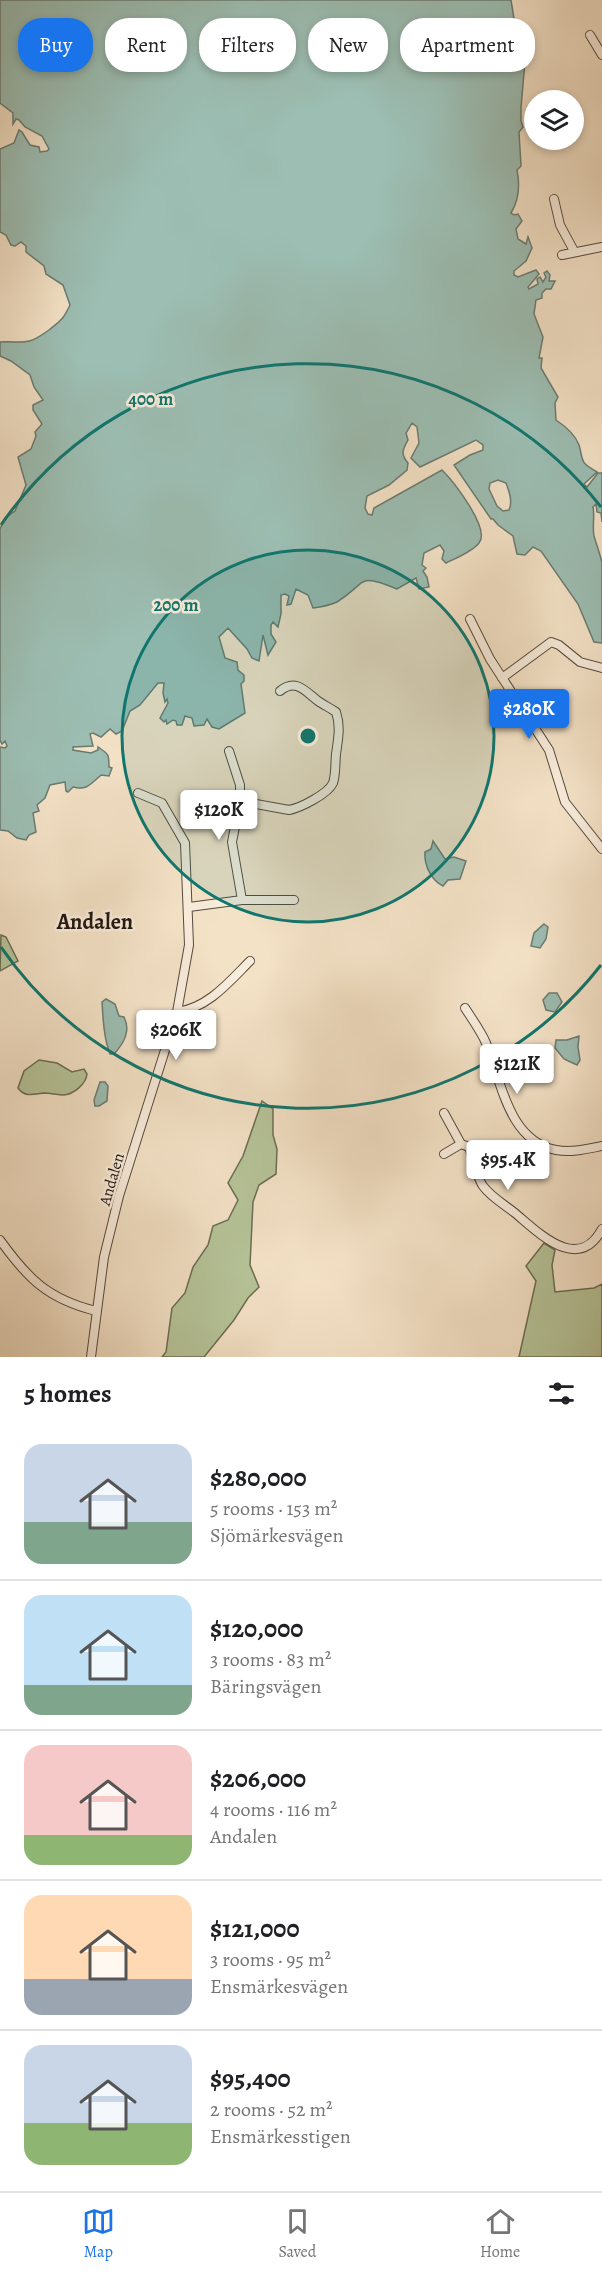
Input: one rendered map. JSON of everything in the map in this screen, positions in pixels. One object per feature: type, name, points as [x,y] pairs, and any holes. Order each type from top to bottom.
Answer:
[{"type":"street","points":[[590,35],[602,55]]},
{"type":"street","points":[[554,199],[560,225],[574,251]]},
{"type":"street","points":[[561,255],[602,247]]},
{"type":"street","points":[[470,619],[502,678],[549,750],[565,802],[602,849]]},
{"type":"street","points":[[502,678],[551,642],[559,645],[580,662],[602,668]]},
{"type":"street","points":[[240,801],[289,810],[325,792],[333,783],[339,737],[339,721],[336,712],[301,687],[288,685],[280,691]]},
{"type":"street","points":[[230,751],[240,785],[240,801],[232,842],[242,900]]},
{"type":"street","name":"Andalen","points":[[91,1357],[104,1259],[119,1196],[177,1012],[189,945],[189,907],[184,843],[162,803],[138,793]]},
{"type":"street","points":[[189,907],[242,900],[294,900]]},
{"type":"street","points":[[177,1012],[193,1009],[210,998],[250,961]]},
{"type":"street","points":[[465,1008],[485,1042],[507,1103],[522,1129],[536,1142],[557,1150],[602,1146]]},
{"type":"street","points":[[444,1113],[461,1144],[469,1147],[483,1186],[552,1243],[565,1248],[579,1248],[592,1240],[602,1229]]},
{"type":"street","points":[[444,1154],[461,1144]]},
{"type":"street","points":[[0,1240],[25,1273],[45,1289],[71,1304],[96,1311]]},
{"type":"green space","points":[[1,935],[6,937],[18,961],[0,971]]},
{"type":"green space","points":[[39,1060],[57,1063],[72,1072],[84,1069],[87,1074],[86,1078],[79,1088],[68,1094],[30,1095],[24,1093],[18,1088],[24,1071]]},
{"type":"green space","points":[[262,1101],[273,1109],[273,1135],[277,1149],[276,1174],[259,1185],[253,1202],[250,1265],[259,1287],[248,1298],[234,1320],[204,1357],[162,1357],[166,1352],[172,1308],[185,1293],[193,1267],[208,1245],[213,1226],[228,1220],[238,1200],[228,1183],[243,1156]]},
{"type":"green space","points":[[544,1243],[555,1250],[552,1265],[555,1292],[594,1288],[602,1284],[602,1357],[519,1357],[536,1281],[526,1266]]},
{"type":"water","points":[[0,0],[511,0],[514,18],[400,18],[400,72],[524,72],[521,108],[523,127],[519,132],[521,166],[517,170],[518,192],[511,213],[518,214],[522,221],[516,229],[518,239],[526,244],[528,237],[532,248],[526,261],[514,271],[514,275],[518,277],[536,270],[539,274],[528,287],[529,289],[538,284],[537,279],[540,277],[543,282],[546,277],[544,273],[547,271],[550,275],[549,281],[555,281],[551,289],[546,289],[542,293],[542,298],[536,300],[534,314],[543,337],[539,358],[542,358],[541,368],[558,397],[555,403],[556,420],[575,437],[582,459],[597,472],[584,484],[587,487],[598,473],[602,473],[602,522],[601,513],[597,512],[596,504],[593,507],[593,529],[602,563],[602,643],[594,642],[578,604],[541,551],[533,547],[525,555],[517,554],[513,536],[491,519],[454,465],[483,450],[483,445],[476,440],[420,467],[411,458],[419,443],[417,427],[412,423],[406,433],[408,440],[403,451],[408,463],[407,470],[389,485],[367,496],[365,508],[368,514],[372,515],[374,508],[442,470],[462,494],[480,527],[481,536],[476,546],[446,563],[442,559],[444,551],[440,545],[424,553],[422,565],[426,568],[423,571],[429,587],[419,589],[416,578],[397,589],[368,581],[363,582],[337,602],[313,608],[308,595],[296,589],[291,604],[287,605],[289,596],[281,595],[278,627],[273,622],[271,625],[271,634],[276,642],[268,655],[263,635],[259,661],[252,658],[228,628],[219,637],[225,658],[237,662],[238,670],[244,675],[244,681],[241,684],[245,713],[219,729],[212,727],[207,719],[204,725],[194,726],[192,718],[185,716],[182,725],[177,725],[173,720],[167,724],[166,720],[164,722],[160,718],[168,703],[167,699],[165,702],[163,693],[164,683],[158,683],[140,705],[130,711],[122,731],[116,734],[110,729],[101,737],[93,733],[90,734],[93,746],[73,747],[73,750],[91,753],[98,750],[98,747],[104,751],[108,756],[109,767],[112,768],[109,776],[101,775],[88,786],[73,787],[68,792],[65,782],[50,785],[45,798],[37,805],[39,811],[33,813],[36,832],[29,835],[26,840],[17,838],[8,831],[0,830],[0,747],[7,746],[5,741],[2,744],[0,740],[0,529],[5,518],[15,511],[26,485],[18,457],[31,449],[36,436],[35,432],[42,424],[33,410],[33,405],[43,400],[34,387],[30,375],[0,356],[0,342],[26,342],[36,338],[59,322],[70,305],[63,285],[46,274],[44,266],[26,252],[26,246],[21,242],[15,246],[11,245],[6,235],[0,232],[0,149],[14,143],[19,130],[30,145],[39,147],[40,152],[49,149],[42,136],[25,127],[19,120],[16,119],[13,124],[13,113],[0,103]],"holes":[[[498,480],[506,483],[510,496],[509,510],[503,511],[497,506],[489,489],[490,483]]]},
{"type":"water","points":[[433,841],[445,859],[454,857],[466,861],[460,879],[448,880],[443,886],[432,876],[427,867],[425,852],[431,849]]},
{"type":"water","points":[[544,924],[548,927],[546,939],[540,948],[531,946],[534,933]]},
{"type":"water","points":[[549,993],[557,993],[562,1002],[555,1012],[546,1010],[543,1000]]},
{"type":"water","points":[[106,999],[115,1004],[119,1016],[124,1017],[127,1027],[121,1046],[114,1054],[110,1054],[103,1022],[102,1002]]},
{"type":"water","points":[[579,1036],[580,1060],[577,1065],[564,1059],[555,1048],[556,1040],[567,1040]]},
{"type":"water","points":[[100,1082],[105,1082],[108,1086],[107,1101],[95,1106],[94,1100]]},
{"type":"district","name":"Andalen","points":[[95,921]]}]
